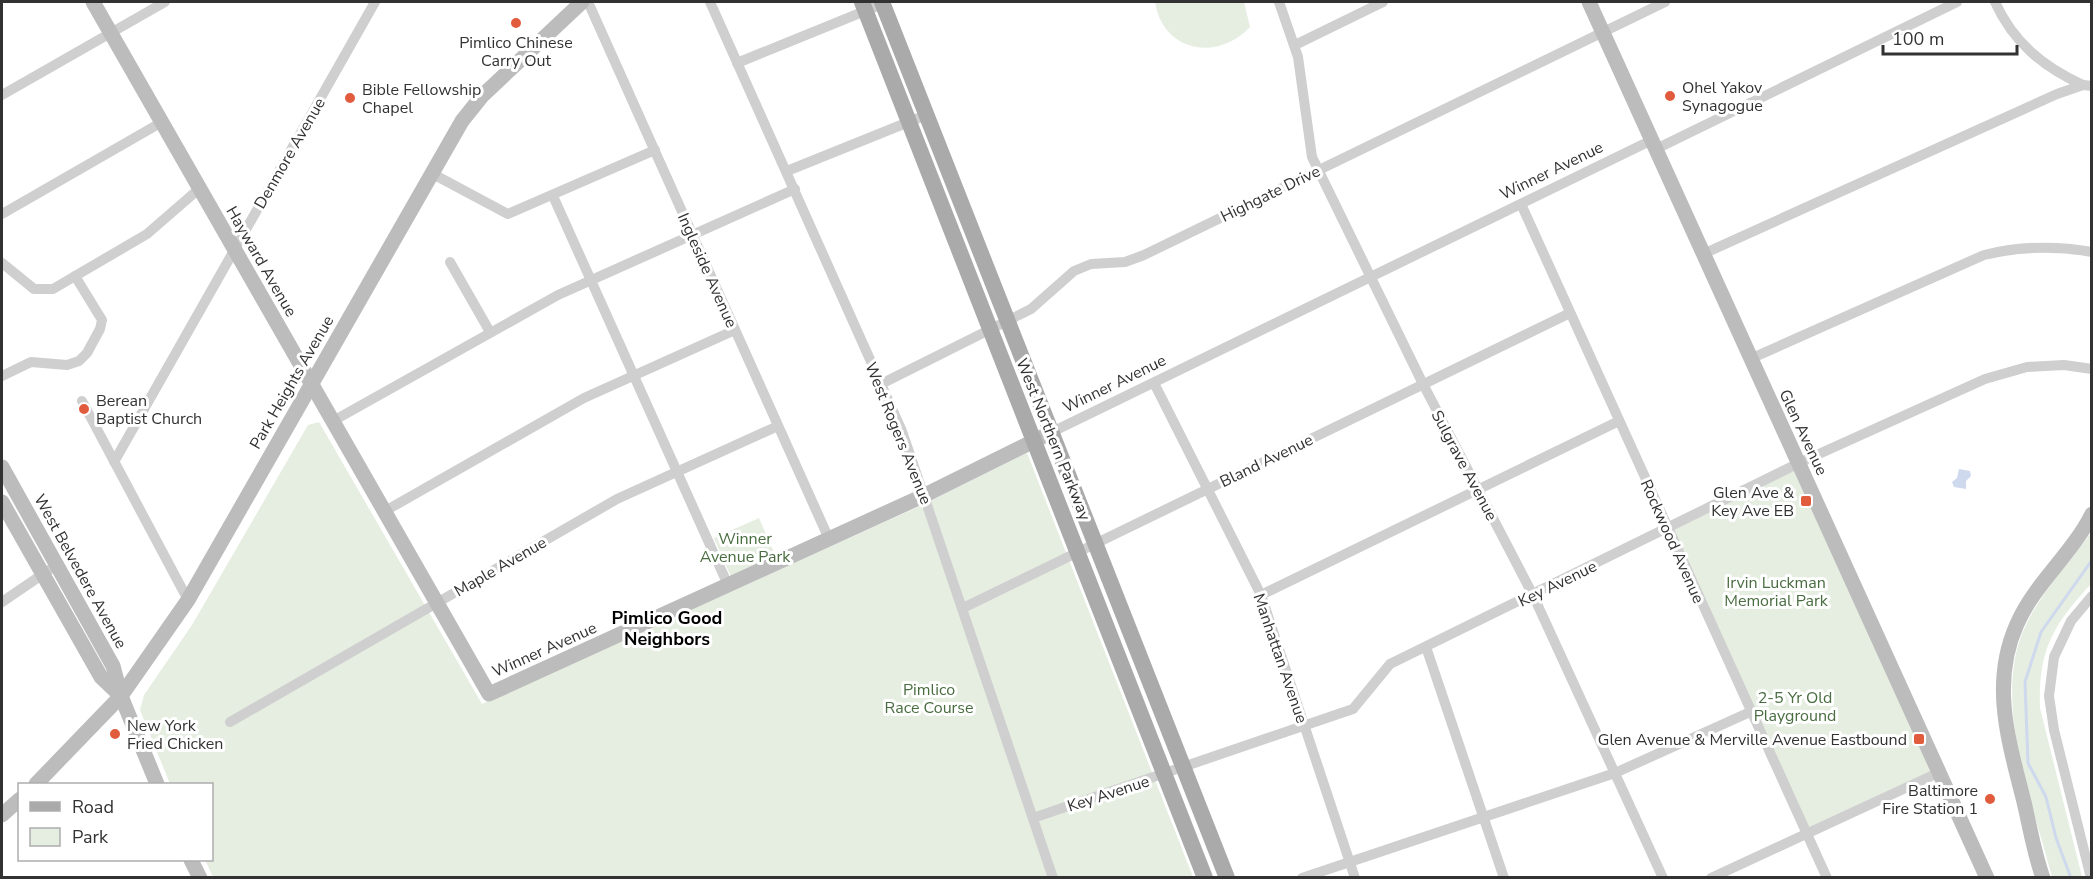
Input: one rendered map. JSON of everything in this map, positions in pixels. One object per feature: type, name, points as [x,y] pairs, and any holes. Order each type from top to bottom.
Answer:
[{"type":"main road","name":"West Northern Parkway","points":[[882,3],[1227,878]]},
{"type":"main road","name":"West Northern Parkway","points":[[864,6],[1205,878]]},
{"type":"street","name":"Hayward Avenue","points":[[93,2],[489,694]]},
{"type":"street","points":[[2,95],[165,2]]},
{"type":"street","name":"Denmore Avenue","points":[[114,462],[375,2]]},
{"type":"street","name":"Park Heights Avenue","points":[[37,783],[121,696],[188,600],[431,173],[472,107],[582,2]]},
{"type":"street","name":"Ingleside Avenue","points":[[588,2],[829,539]]},
{"type":"street","name":"West Rogers Avenue","points":[[710,2],[902,431],[1053,878]]},
{"type":"street","name":"Sulgrave Avenue","points":[[1279,2],[1295,45],[1309,144],[1319,169],[1423,384],[1533,595],[1663,878]]},
{"type":"street","points":[[1295,45],[1383,2]]},
{"type":"street","name":"Glen Avenue","points":[[1589,2],[1987,878]]},
{"type":"street","name":"Highgate Drive","points":[[881,384],[1008,322],[1041,303],[1074,271],[1091,264],[1125,262],[1144,255],[1665,2]]},
{"type":"street","name":"Winner Avenue","points":[[489,694],[925,495],[1521,204],[1654,145],[1957,2]]},
{"type":"street","points":[[1995,2],[2008,27],[2029,51],[2058,74],[2087,86]]},
{"type":"street","points":[[737,63],[864,6],[882,3]]},
{"type":"street","points":[[1703,254],[2057,94],[2087,86]]},
{"type":"street","points":[[787,171],[926,115]]},
{"type":"street","points":[[2,214],[162,122]]},
{"type":"street","points":[[431,173],[504,213],[515,213],[655,150]]},
{"type":"street","points":[[2,263],[34,289],[53,289],[147,234],[200,188]]},
{"type":"street","points":[[333,421],[490,332],[591,280],[795,189]]},
{"type":"street","points":[[553,196],[728,585]]},
{"type":"street","name":"Rockwood Avenue","points":[[1521,204],[1827,878]]},
{"type":"street","points":[[1750,358],[1984,255],[2020,247],[2039,246],[2091,252]]},
{"type":"street","points":[[450,262],[490,332]]},
{"type":"street","points":[[2,376],[31,362],[67,364],[79,361],[87,353],[100,329],[102,320],[75,276]]},
{"type":"street","name":"Bland Avenue","points":[[963,608],[1570,313]]},
{"type":"street","points":[[385,511],[584,398],[735,330]]},
{"type":"street","name":"Key Avenue","points":[[1033,818],[1358,707],[1385,667],[1799,463],[2000,374],[2044,366],[2091,369]]},
{"type":"street","name":"Manhattan Avenue","points":[[1154,383],[1261,595],[1354,878]]},
{"type":"street","points":[[82,402],[188,600]]},
{"type":"street","points":[[1261,595],[1618,421]]},
{"type":"street","name":"Maple Avenue","points":[[230,722],[623,496],[778,426]]},
{"type":"street","name":"West Belvedere Avenue","points":[[2,467],[113,666],[121,696],[157,783]]},
{"type":"street","name":"West Belvedere Avenue","points":[[2,502],[101,677],[121,696]]},
{"type":"street","points":[[2042,875],[2003,716],[2004,667],[2012,639],[2024,611],[2091,514]]},
{"type":"street","points":[[2,602],[56,565]]},
{"type":"street","points":[[2091,596],[2071,621],[2054,657],[2049,696],[2054,730],[2091,878]]},
{"type":"street","points":[[1426,647],[1504,878]]},
{"type":"street","points":[[1302,878],[1615,773],[1750,712]]},
{"type":"street","points":[[1711,878],[1940,772]]},
{"type":"street","points":[[2,815],[18,801]]},
{"type":"street","points":[[192,861],[200,878]]},
{"type":"green space","points":[[1155,2],[1244,2],[1250,27],[1237,38],[1222,45],[1208,48],[1193,46],[1180,41],[1169,32],[1160,19]]},
{"type":"green space","name":"Pimlico Race Course","points":[[319,422],[482,704],[920,506],[1027,453],[1193,877],[213,877],[205,861],[213,861],[213,783],[170,783],[140,710],[144,695],[192,625],[308,425]]},
{"type":"green space","name":"Irvin Luckman Memorial Park","points":[[1797,469],[1933,770],[1808,828],[1672,530]]},
{"type":"green space","name":"Winner Avenue Park","points":[[759,518],[776,557],[731,577],[714,538]]},
{"type":"green space","points":[[2091,533],[2091,584],[2067,613],[2050,640],[2042,670],[2040,708],[2082,877],[2052,877],[2019,752],[2012,686],[2016,656],[2025,627],[2039,602]]},
{"type":"water","points":[[1959,469],[1970,471],[1971,476],[1966,481],[1966,489],[1954,487],[1952,482],[1957,478]]},
{"type":"waterway","points":[[2071,878],[2056,838],[2046,797],[2028,763],[2025,682],[2041,632],[2092,560]]},
{"type":"place","name":"Pimlico Chinese Carry Out","points":[[516,23]]},
{"type":"place","name":"Ohel Yakov Synagogue","points":[[1670,96]]},
{"type":"place","name":"Bible Fellowship Chapel","points":[[350,98]]},
{"type":"place","name":"Berean Baptist Church","points":[[84,409]]},
{"type":"place","name":"Glen Ave & Key Ave EB","points":[[1806,501]]},
{"type":"place","name":"New York Fried Chicken","points":[[115,734]]},
{"type":"place","name":"Glen Avenue & Merville Avenue Eastbound","points":[[1919,739]]},
{"type":"place","name":"Baltimore Fire Station 1","points":[[1990,799]]},
{"type":"district","name":"Pimlico Good Neighbors","points":[[667,628]]},
{"type":"park label","name":"2-5 Yr Old Playground","points":[[1795,706]]}]
